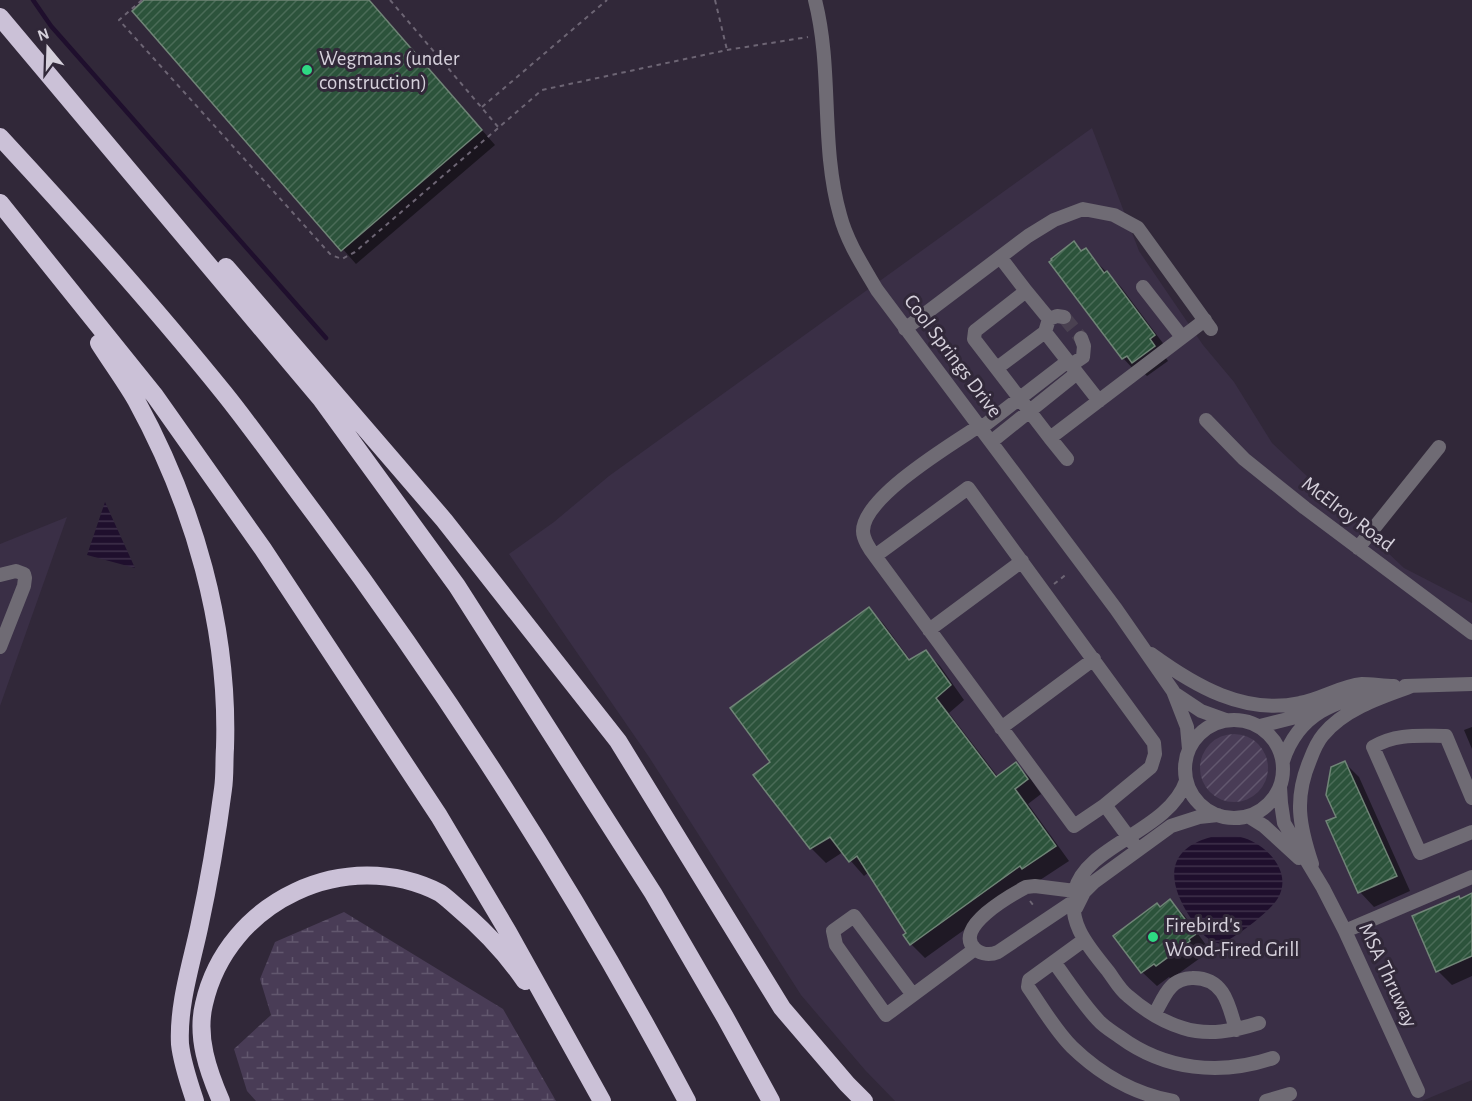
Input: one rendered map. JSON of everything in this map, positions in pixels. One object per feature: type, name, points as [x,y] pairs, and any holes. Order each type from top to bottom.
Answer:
[{"type":"highway","points":[[0,17],[321,399],[457,586],[653,893],[771,1101]]},
{"type":"highway","points":[[44,69],[256,300],[444,520],[618,741],[782,1008],[864,1101]]},
{"type":"highway","points":[[0,137],[150,305],[225,395],[376,597],[474,740],[557,870],[637,1007],[687,1101]]},
{"type":"highway","points":[[0,203],[155,396],[263,549],[439,816],[602,1101]]},
{"type":"highway","points":[[34,247],[135,398],[161,450],[181,496],[201,558],[214,614],[226,713],[224,787],[204,907],[181,1020],[180,1045],[195,1101]]},
{"type":"highway","points":[[221,1101],[205,1056],[202,1031],[203,1006],[222,957],[235,938],[254,918],[277,900],[341,876],[365,876],[405,880],[441,894],[484,929],[523,978],[602,1101]]},
{"type":"street","name":"Cool Springs Drive","points":[[815,0],[822,35],[830,170],[840,216],[855,253],[877,290],[905,329],[980,427],[1173,691],[1187,727],[1189,749]]},
{"type":"street","points":[[905,329],[1028,236],[1054,220],[1083,209],[1114,215],[1138,228],[1208,325],[1182,338],[1050,438]]},
{"type":"street","points":[[1000,257],[1026,291],[1072,367],[1099,401]]},
{"type":"street","points":[[1143,288],[1182,338]]},
{"type":"street","points":[[1026,291],[975,331],[974,339],[1067,459]]},
{"type":"street","points":[[997,368],[1057,316],[1065,317]]},
{"type":"street","points":[[991,442],[1029,411],[1083,357],[1084,346],[1081,338]]},
{"type":"street","points":[[875,556],[968,488],[1095,659],[1154,743],[1155,754],[1151,767],[1105,805],[1074,826],[875,556],[863,531],[867,514],[874,505],[908,476],[1020,399],[1072,367]]},
{"type":"street","name":"McElroy Road","points":[[1206,420],[1244,459],[1472,633]]},
{"type":"street","points":[[1358,548],[1439,447]]},
{"type":"street","points":[[929,630],[1022,561]]},
{"type":"street","points":[[0,575],[16,571],[24,574],[25,582],[0,647]]},
{"type":"street","points":[[0,616],[14,610]]},
{"type":"street","points":[[1142,648],[1202,687],[1222,697],[1241,702],[1282,705],[1300,703],[1361,684],[1394,686],[1472,684]]},
{"type":"street","points":[[1001,728],[1095,659]]},
{"type":"street","points":[[1260,726],[1292,718],[1363,689],[1394,686]]},
{"type":"street","points":[[1283,761],[1299,728],[1318,714],[1348,698],[1394,686]]},
{"type":"street","points":[[1317,877],[1304,832],[1299,798],[1302,779],[1312,754],[1323,735],[1341,719],[1377,699],[1412,686]]},
{"type":"street","name":"Cool Springs Drive","points":[[1173,691],[1201,711],[1226,720]]},
{"type":"street","points":[[1074,902],[1035,886],[1022,889],[976,922],[969,932],[970,940],[975,949],[984,954],[998,952],[1074,902],[1171,826],[1198,816],[1218,815],[1234,818],[1248,816],[1271,802],[1280,787],[1284,773],[1283,761],[1276,741],[1260,726],[1242,720],[1226,720],[1204,730],[1189,749],[1183,790],[1166,812],[1090,866],[1079,879],[1074,902],[1077,926],[1084,940],[1126,995],[1154,1015],[1184,1029],[1210,1032],[1236,1030],[1259,1023]]},
{"type":"street","points":[[1472,798],[1446,736],[1406,736],[1385,740],[1373,747],[1419,853],[1472,832]]},
{"type":"street","points":[[1186,781],[1198,802],[1218,815]]},
{"type":"street","name":"MSA Thruway","points":[[1280,787],[1284,823],[1317,877],[1345,932],[1418,1091]]},
{"type":"street","points":[[1105,805],[1138,850]]},
{"type":"street","name":"MSA Thruway","points":[[1248,816],[1275,836],[1317,877]]},
{"type":"street","points":[[1345,932],[1472,877]]},
{"type":"street","points":[[913,995],[854,916],[833,931],[836,945],[886,1015],[913,995],[975,949]]},
{"type":"street","points":[[1084,940],[1029,980],[1028,987],[1071,1046],[1111,1079],[1151,1097],[1173,1101]]},
{"type":"street","points":[[1054,962],[1100,1022],[1137,1050],[1169,1063],[1211,1069],[1245,1067],[1273,1058]]},
{"type":"street","points":[[1154,1015],[1172,986],[1185,978],[1201,978],[1215,983],[1228,1002],[1236,1030]]},
{"type":"street","points":[[1266,1101],[1290,1094]]},
{"type":"path","points":[[142,0],[119,20],[331,255],[342,259],[355,252],[542,90],[727,50],[822,35]]},
{"type":"path","points":[[390,0],[499,128]]},
{"type":"path","points":[[482,108],[608,0]]},
{"type":"path","points":[[715,0],[727,50]]},
{"type":"path","points":[[1052,586],[1068,573]]},
{"type":"shaded area","points":[[1092,128],[1139,251],[1203,345],[1234,382],[1272,443],[1404,568],[1472,603],[1472,1080],[1422,1101],[895,1101],[865,1070],[801,995],[649,757],[509,554],[554,522],[609,476]]},
{"type":"shaded area","points":[[105,502],[135,568],[87,555]]},
{"type":"shaded area","points":[[67,517],[0,706],[0,544]]},
{"type":"shaded area","points":[[1211,837],[1236,837],[1253,842],[1269,853],[1280,869],[1282,879],[1282,888],[1274,904],[1252,924],[1221,944],[1207,938],[1196,926],[1177,892],[1175,880],[1178,859],[1185,850]]},
{"type":"green space","points":[[1234,734],[1247,737],[1258,744],[1265,755],[1268,768],[1265,781],[1258,792],[1247,799],[1234,802],[1221,799],[1210,792],[1203,781],[1200,768],[1203,755],[1210,744],[1221,737]]},
{"type":"green space","points":[[344,912],[503,1009],[556,1101],[256,1101],[247,1091],[234,1049],[271,1015],[260,979],[275,942]]},
{"type":"building","name":"Wegmans (under construction)","points":[[144,0],[369,0],[482,130],[341,251],[132,11]]},
{"type":"building","points":[[1074,241],[1081,251],[1086,248],[1104,273],[1107,271],[1155,335],[1150,339],[1155,346],[1132,363],[1127,356],[1122,359],[1049,262]]},
{"type":"building","points":[[869,607],[909,660],[926,650],[951,685],[936,698],[996,777],[1016,762],[1028,779],[1015,789],[1056,846],[1022,869],[1020,866],[910,945],[903,935],[906,933],[857,856],[849,862],[830,837],[810,849],[753,775],[770,762],[730,708]]},
{"type":"building","points":[[1345,761],[1397,876],[1358,893],[1326,821],[1336,817],[1326,795],[1331,767]]},
{"type":"building","points":[[1472,893],[1472,956],[1436,972],[1412,916],[1459,896],[1460,899]]},
{"type":"building","name":"Firebird's Wood-Fired Grill","points":[[1170,899],[1196,934],[1156,966],[1154,964],[1141,973],[1113,936],[1157,903],[1160,907]]},
{"type":"waterway","points":[[33,0],[51,26],[326,338]]},
{"type":"tunnel","points":[[1064,317],[1081,338]]},
{"type":"place","name":"Wegmans (under construction)","points":[[307,70]]},
{"type":"place","name":"Firebird's Wood-Fired Grill","points":[[1153,937]]}]
